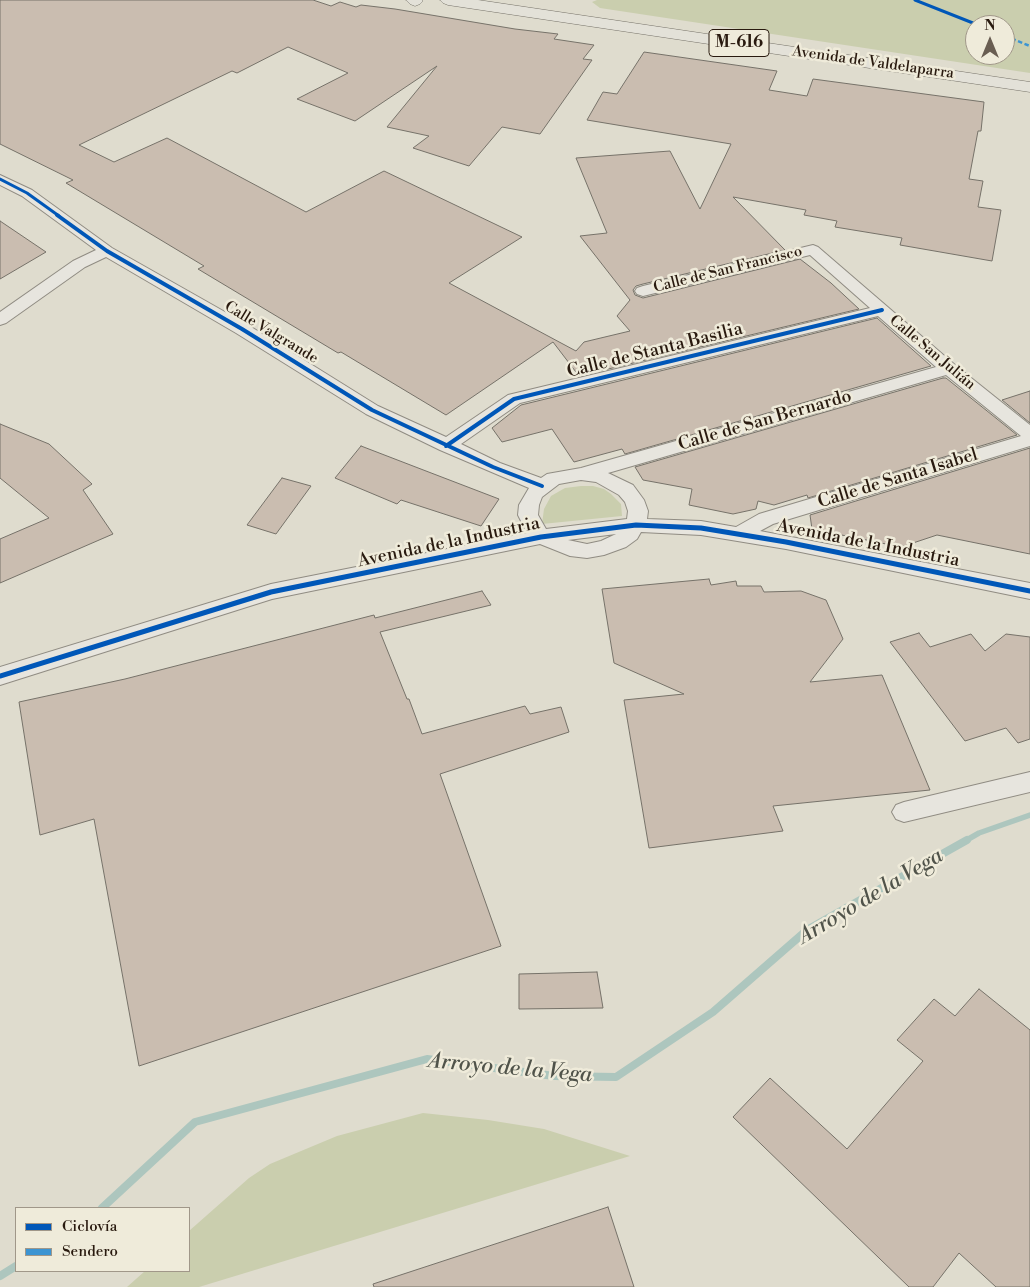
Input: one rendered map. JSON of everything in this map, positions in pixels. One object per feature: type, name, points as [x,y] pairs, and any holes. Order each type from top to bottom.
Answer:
[{"type":"highway","name":"Avenida de Valdelaparra","points":[[448,0],[1030,86]]},
{"type":"highway","name":"Avenida de Valdelaparra","points":[[488,0],[1030,79]]},
{"type":"street","name":"Calle Valgrande","points":[[0,179],[27,193],[107,251],[242,329],[372,410],[446,446],[542,486]]},
{"type":"street","name":"Calle de San Francisco","points":[[643,291],[812,250]]},
{"type":"street","name":"Calle San Julián","points":[[812,250],[949,369],[1030,434]]},
{"type":"street","points":[[0,320],[79,264],[107,251]]},
{"type":"street","name":"Calle de Stanta Basilia","points":[[446,446],[514,399],[882,310]]},
{"type":"street","name":"Calle de San Bernardo","points":[[542,486],[554,479],[581,474],[949,369]]},
{"type":"street","name":"Calle de Santa Isabel","points":[[739,534],[766,519],[1030,440]]},
{"type":"street","points":[[581,474],[599,476],[614,482],[626,490],[634,500],[638,511],[636,525]]},
{"type":"street","points":[[541,537],[532,526],[528,515],[531,499],[542,486]]},
{"type":"street","name":"Avenida de la Industria","points":[[0,676],[271,592],[541,537],[636,525],[701,528],[739,534],[1030,591]]},
{"type":"street","points":[[904,812],[1030,782]]},
{"type":"green space","points":[[597,0],[1030,0],[1030,73],[977,65],[1015,65],[1015,15],[965,15],[965,63],[600,8],[592,2]]},
{"type":"green space","points":[[593,486],[604,489],[611,494],[621,504],[622,516],[542,524],[544,509],[551,496],[565,488]]},
{"type":"green space","points":[[423,1113],[488,1120],[544,1129],[630,1156],[199,1287],[127,1287],[144,1272],[190,1272],[190,1230],[249,1178],[270,1164],[337,1136]]},
{"type":"building","points":[[0,0],[313,0],[331,6],[340,2],[356,7],[361,5],[395,9],[515,29],[558,34],[554,39],[594,45],[583,59],[592,60],[540,134],[502,127],[469,166],[413,148],[429,136],[387,127],[437,66],[355,121],[297,99],[348,73],[288,47],[237,73],[232,71],[79,145],[114,162],[167,138],[306,212],[384,171],[522,237],[449,283],[576,351],[584,342],[630,331],[617,316],[630,300],[580,236],[607,233],[576,158],[670,151],[700,209],[731,144],[587,120],[603,92],[617,94],[644,52],[777,71],[769,90],[807,96],[813,79],[984,102],[981,131],[978,131],[969,179],[983,181],[978,207],[1001,210],[992,261],[900,245],[902,238],[835,227],[837,221],[804,215],[806,210],[733,197],[785,250],[636,286],[633,290],[635,295],[643,298],[800,259],[831,283],[859,309],[579,376],[553,342],[446,415],[198,269],[204,266],[66,183],[73,180],[0,144]]},
{"type":"building","points":[[0,221],[46,252],[0,279]]},
{"type":"building","points":[[877,318],[931,366],[625,454],[622,449],[574,462],[552,429],[502,442],[492,428],[521,405]]},
{"type":"building","points":[[946,378],[1017,435],[808,498],[807,495],[774,505],[758,501],[756,509],[733,514],[689,505],[692,489],[643,480],[635,467]]},
{"type":"building","points":[[1030,391],[1030,423],[1002,400]]},
{"type":"building","points":[[0,424],[49,444],[92,484],[83,490],[113,534],[0,583],[0,539],[49,518],[0,478]]},
{"type":"building","points":[[361,446],[499,499],[481,526],[401,500],[397,504],[335,478]]},
{"type":"building","points":[[1030,448],[1030,554],[937,535],[901,547],[812,529],[810,515]]},
{"type":"building","points":[[282,478],[311,486],[276,534],[247,525]]},
{"type":"building","points":[[709,579],[711,585],[736,581],[737,586],[761,586],[764,592],[801,591],[826,600],[843,639],[810,682],[882,675],[930,790],[773,806],[783,831],[649,848],[624,700],[684,694],[614,663],[602,589]]},
{"type":"building","points":[[482,591],[491,605],[380,632],[422,734],[525,706],[530,714],[561,707],[569,732],[440,774],[501,946],[139,1066],[94,819],[40,835],[19,702],[125,679],[374,615],[375,618]]},
{"type":"building","points":[[919,633],[930,647],[971,634],[985,651],[1006,634],[1030,637],[1030,739],[1018,743],[1006,728],[965,741],[890,642]]},
{"type":"building","points":[[597,972],[603,1008],[519,1009],[519,974]]},
{"type":"building","points":[[979,989],[1030,1030],[1030,1287],[996,1287],[959,1253],[933,1287],[909,1287],[733,1117],[770,1078],[847,1149],[923,1061],[897,1040],[934,999],[955,1016]]},
{"type":"building","points":[[608,1207],[634,1287],[374,1287],[373,1284]]},
{"type":"waterway","name":"Arroyo de la Vega","points":[[965,841],[979,833],[1030,815]]},
{"type":"waterway","name":"Arroyo de la Vega","points":[[103,1207],[195,1122],[427,1059],[554,1076],[616,1077],[713,1012],[807,930],[967,840]]},
{"type":"waterway","name":"Arroyo de la Vega","points":[[0,1276],[15,1267]]},
{"type":"marked path","points":[[1015,40],[1030,46]]},
{"type":"cycle path","points":[[915,0],[965,20]]},
{"type":"cycle path","points":[[0,179],[27,193],[107,251],[242,329],[372,410],[493,467],[542,486]]},
{"type":"cycle path","points":[[446,446],[514,399],[882,310]]},
{"type":"cycle path","points":[[0,676],[271,592],[541,537],[636,525],[701,528],[786,542],[1030,591]]}]
